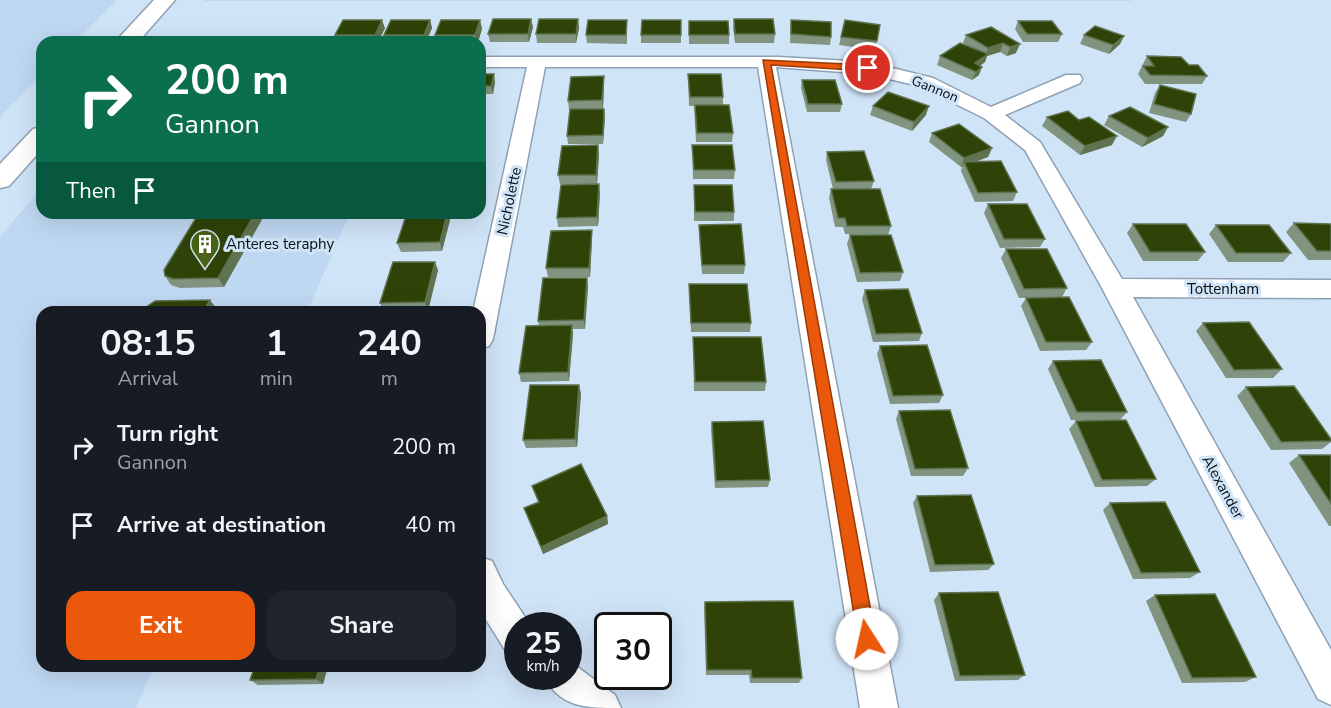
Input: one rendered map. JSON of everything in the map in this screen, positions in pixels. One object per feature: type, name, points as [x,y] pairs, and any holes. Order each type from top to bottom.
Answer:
[{"type":"main road","points":[[132,36],[165,0]]},
{"type":"main road","points":[[0,180],[36,141]]},
{"type":"street","name":"Gannon","points":[[486,62],[766,62],[868,68],[926,82],[991,114],[1034,146],[1115,288]]},
{"type":"street","name":"Nicholette","points":[[486,310],[537,62]]},
{"type":"street","points":[[766,62],[879,708]]},
{"type":"street","points":[[991,114],[1073,79]]},
{"type":"street","name":"Tottenham","points":[[1115,288],[1331,289]]},
{"type":"street","name":"Alexander","points":[[1115,288],[1331,686]]},
{"type":"street","points":[[486,586],[504,616]]},
{"type":"street","points":[[579,690],[602,708]]},
{"type":"shaded area","points":[[0,0],[117,0],[81,36],[36,36],[36,81],[0,117]]},
{"type":"shaded area","points":[[204,0],[1132,1],[204,1]]},
{"type":"shaded area","points":[[36,194],[36,219],[347,219],[310,306],[36,306],[36,672],[151,672],[136,708],[0,708],[0,237]]},
{"type":"building","points":[[493,19],[531,19],[528,34],[488,34]]},
{"type":"building","points":[[539,19],[578,19],[576,34],[536,34]]},
{"type":"building","points":[[734,19],[773,19],[775,34],[735,34]]},
{"type":"building","points":[[343,20],[382,20],[375,35],[335,35]]},
{"type":"building","points":[[391,20],[430,20],[424,35],[384,35]]},
{"type":"building","points":[[441,20],[480,20],[475,35],[435,35]]},
{"type":"building","points":[[588,20],[627,20],[626,35],[586,35]]},
{"type":"building","points":[[642,20],[681,20],[681,35],[641,35]]},
{"type":"building","points":[[791,20],[831,22],[831,37],[791,34]]},
{"type":"building","points":[[845,20],[880,25],[877,41],[841,37]]},
{"type":"building","points":[[689,21],[728,21],[729,35],[689,35]]},
{"type":"building","points":[[1018,21],[1052,21],[1062,34],[1027,34]]},
{"type":"building","points":[[1095,26],[1124,36],[1113,45],[1084,35]]},
{"type":"building","points":[[991,27],[1020,44],[1010,47],[1003,43],[988,48],[966,35]]},
{"type":"building","points":[[960,43],[988,54],[975,63],[982,67],[976,72],[940,56]]},
{"type":"building","points":[[1147,56],[1181,57],[1189,65],[1198,65],[1207,76],[1150,75],[1143,66],[1154,66]]},
{"type":"building","points":[[486,74],[494,74],[491,86],[486,86]]},
{"type":"building","points":[[688,74],[721,74],[723,97],[690,97]]},
{"type":"building","points":[[604,76],[602,100],[568,101],[571,77]]},
{"type":"building","points":[[802,80],[835,80],[842,104],[808,104]]},
{"type":"building","points":[[1160,85],[1196,94],[1191,114],[1154,104]]},
{"type":"building","points":[[888,92],[929,106],[914,122],[873,106]]},
{"type":"building","points":[[695,105],[729,105],[733,133],[697,133]]},
{"type":"building","points":[[1130,107],[1168,127],[1148,138],[1109,116]]},
{"type":"building","points":[[570,109],[604,109],[603,135],[567,136]]},
{"type":"building","points":[[1068,111],[1079,120],[1089,117],[1117,136],[1085,146],[1047,117]]},
{"type":"building","points":[[959,124],[992,148],[964,158],[932,133]]},
{"type":"building","points":[[598,145],[596,175],[558,175],[562,146]]},
{"type":"building","points":[[692,145],[732,145],[735,170],[694,170]]},
{"type":"building","points":[[864,151],[874,181],[836,182],[827,152]]},
{"type":"building","points":[[1001,161],[1017,192],[978,193],[964,162]]},
{"type":"building","points":[[599,184],[597,217],[557,218],[561,185]]},
{"type":"building","points":[[694,185],[732,185],[734,212],[695,212]]},
{"type":"building","points":[[831,189],[880,189],[891,226],[847,226],[845,218],[838,218]]},
{"type":"building","points":[[988,204],[1027,204],[1045,239],[1004,239]]},
{"type":"building","points":[[195,219],[252,219],[218,278],[173,279],[165,276],[164,270]]},
{"type":"building","points":[[405,219],[446,219],[440,242],[397,243]]},
{"type":"building","points":[[1294,223],[1331,224],[1331,251],[1317,251]]},
{"type":"building","points":[[741,224],[745,265],[702,265],[699,225]]},
{"type":"building","points":[[1133,224],[1186,224],[1205,252],[1150,252]]},
{"type":"building","points":[[1216,225],[1269,225],[1291,253],[1236,253]]},
{"type":"building","points":[[592,230],[589,268],[546,268],[551,231]]},
{"type":"building","points":[[850,235],[891,235],[903,272],[860,273]]},
{"type":"building","points":[[1006,249],[1047,249],[1067,288],[1024,289]]},
{"type":"building","points":[[393,262],[435,262],[425,302],[380,303]]},
{"type":"building","points":[[543,278],[587,278],[584,320],[538,321]]},
{"type":"building","points":[[689,284],[747,284],[751,323],[691,323]]},
{"type":"building","points":[[908,289],[922,333],[876,334],[865,290]]},
{"type":"building","points":[[1069,297],[1092,342],[1046,342],[1026,298]]},
{"type":"building","points":[[210,300],[206,306],[148,306],[155,301]]},
{"type":"building","points":[[1249,322],[1282,369],[1234,370],[1203,323]]},
{"type":"building","points":[[572,325],[568,372],[519,373],[526,326]]},
{"type":"building","points":[[693,337],[761,337],[766,382],[695,382]]},
{"type":"building","points":[[927,345],[943,395],[893,396],[880,346]]},
{"type":"building","points":[[1101,360],[1127,412],[1077,412],[1053,361]]},
{"type":"building","points":[[530,385],[579,385],[575,439],[523,440]]},
{"type":"building","points":[[1294,386],[1331,441],[1281,442],[1246,387]]},
{"type":"building","points":[[950,410],[968,468],[915,469],[899,411]]},
{"type":"building","points":[[1126,420],[1156,479],[1102,480],[1076,421]]},
{"type":"building","points":[[763,421],[770,480],[716,481],[712,422]]},
{"type":"building","points":[[1299,455],[1331,455],[1331,504]]},
{"type":"building","points":[[581,464],[607,516],[541,547],[524,508],[539,502],[532,486]]},
{"type":"building","points":[[971,495],[994,564],[935,565],[917,496]]},
{"type":"building","points":[[1165,502],[1200,572],[1141,573],[1110,503]]},
{"type":"building","points":[[998,592],[1025,675],[960,676],[939,593]]},
{"type":"building","points":[[1215,594],[1256,677],[1192,678],[1155,595]]},
{"type":"building","points":[[793,601],[802,678],[752,678],[751,670],[707,670],[705,602]]},
{"type":"building","points":[[253,672],[318,672],[316,679],[250,680]]},
{"type":"place","name":"Anteres teraphy","points":[[205,270]]},
{"type":"route","points":[[867,639],[766,62],[868,68]]}]
